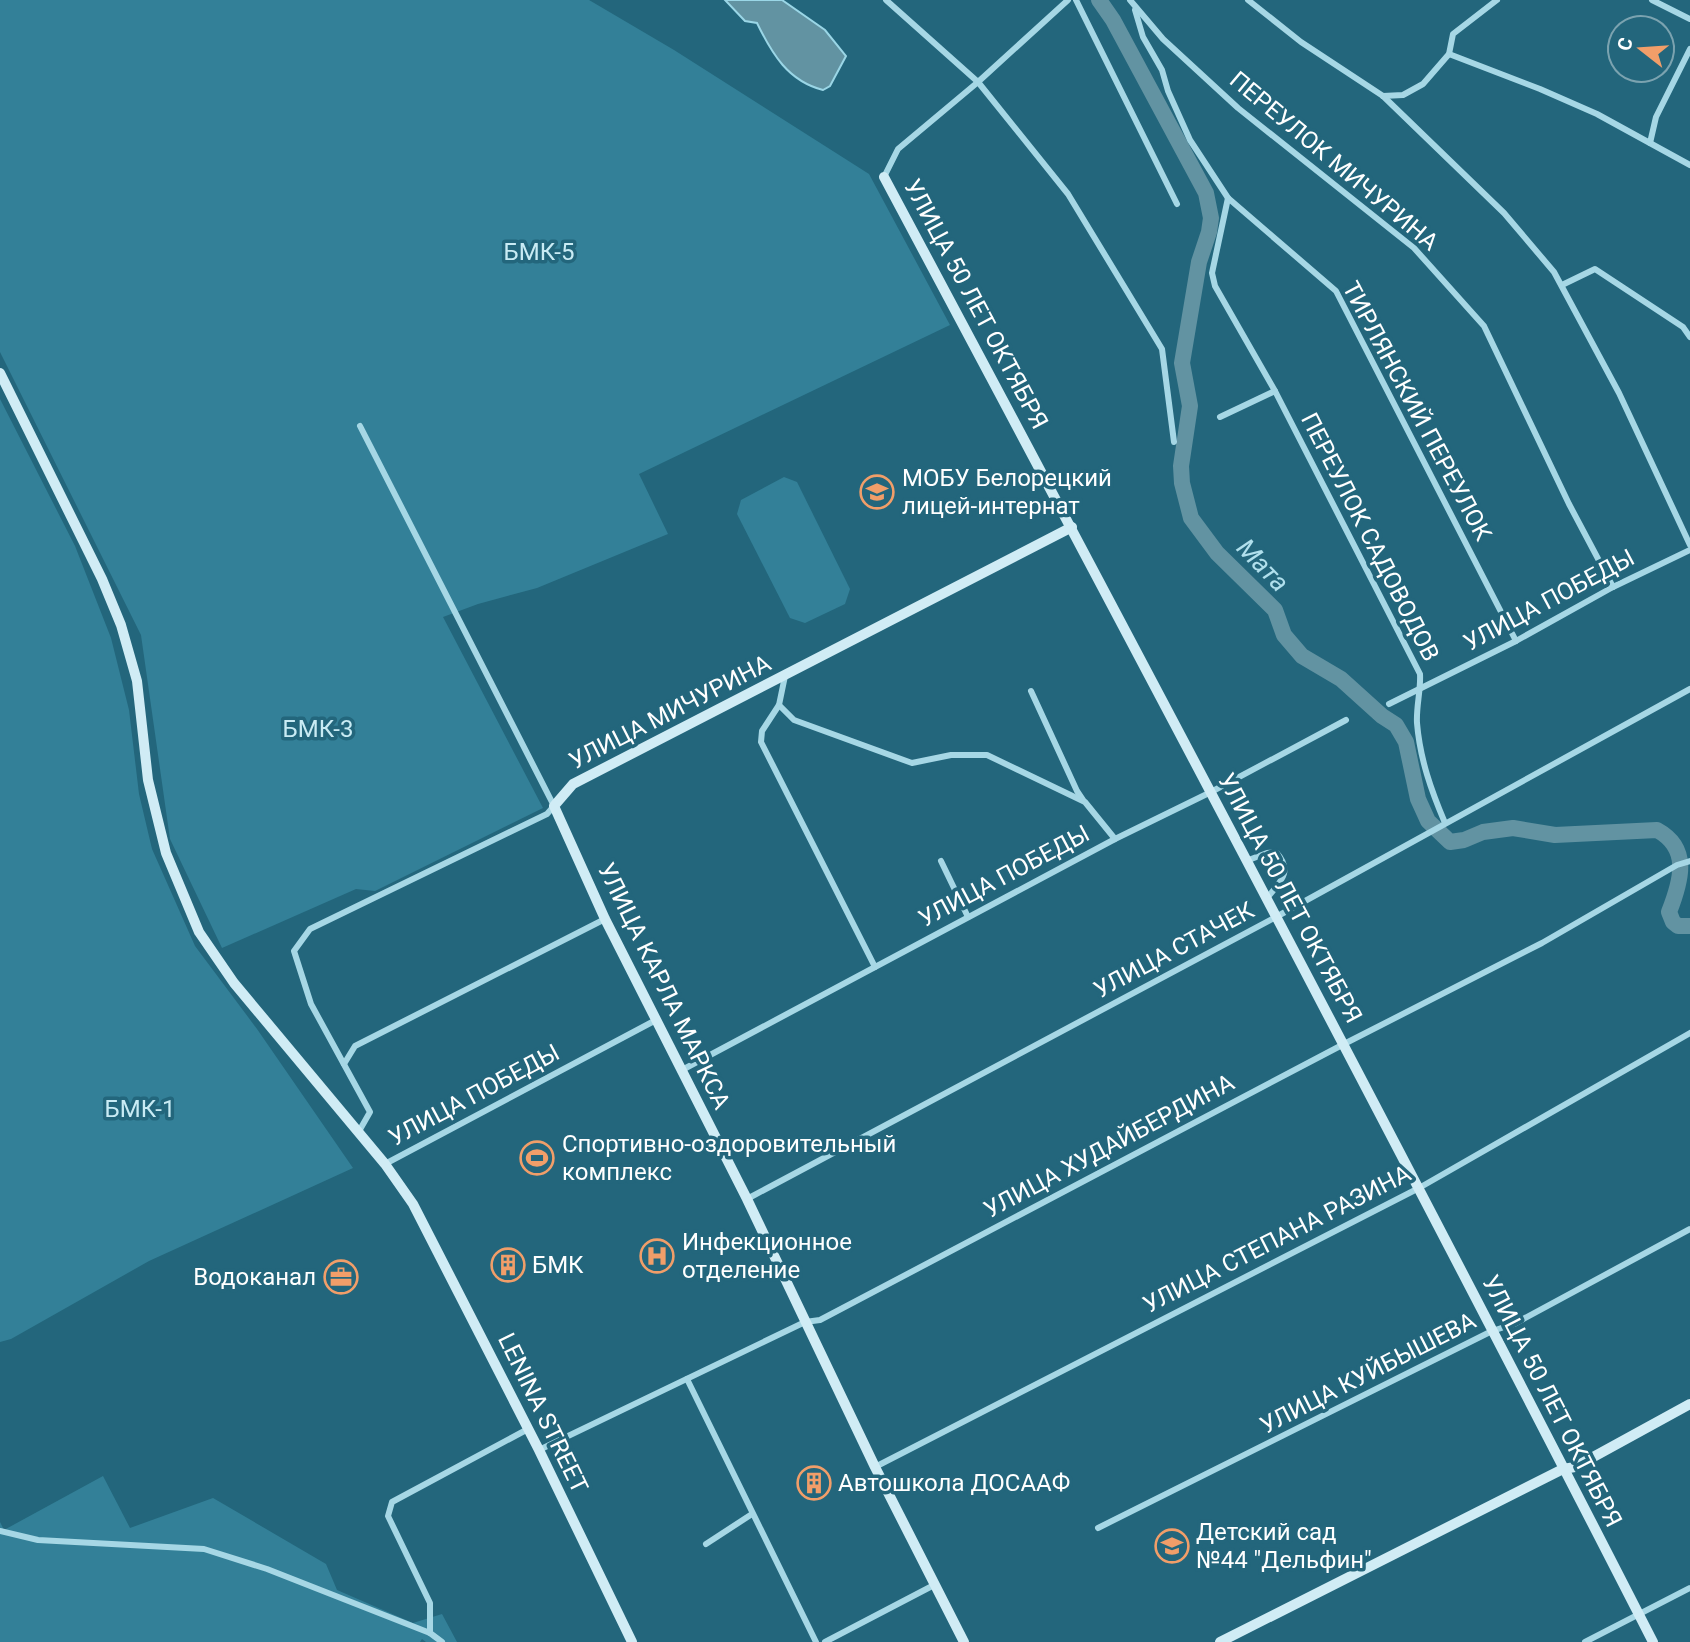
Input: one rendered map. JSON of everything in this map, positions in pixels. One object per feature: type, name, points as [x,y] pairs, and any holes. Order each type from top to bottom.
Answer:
[{"type":"street","points":[[886,0],[978,82],[1069,194],[1161,349],[1174,442]]},
{"type":"street","points":[[884,177],[898,149],[978,82],[1068,0]]},
{"type":"street","points":[[1076,0],[1177,204]]},
{"type":"street","points":[[1248,0],[1301,42],[1383,96],[1504,213],[1554,272],[1619,393],[1690,544]]},
{"type":"street","points":[[1383,96],[1404,95],[1423,84],[1449,54],[1453,34],[1497,0]]},
{"type":"street","points":[[1652,0],[1690,19]]},
{"type":"street","name":"ТИРЛЯНСКИЙ ПЕРЕУЛОК","points":[[1132,3],[1143,37],[1162,70],[1168,91],[1190,140],[1214,181],[1228,198],[1336,291],[1516,641]]},
{"type":"street","name":"ПЕРЕУЛОК МИЧУРИНА","points":[[1132,3],[1163,39],[1238,108],[1414,248],[1484,326],[1569,504],[1613,587]]},
{"type":"street","points":[[1650,143],[1656,117],[1690,49]]},
{"type":"street","points":[[1449,54],[1597,114],[1690,165]]},
{"type":"street","name":"УЛИЦА 50 ЛЕТ ОКТЯБРЯ","points":[[884,177],[1072,527],[1419,1188],[1653,1642]]},
{"type":"street","name":"ПЕРЕУЛОК САДОВОДОВ","points":[[1228,198],[1212,273],[1215,286],[1275,391],[1420,674],[1417,720],[1427,780],[1445,823]]},
{"type":"street","points":[[1562,285],[1595,269],[1683,327],[1690,337]]},
{"type":"street","name":"LENINA STREET","points":[[0,373],[102,579],[121,625],[137,681],[148,780],[166,853],[199,932],[234,983],[385,1164],[413,1204],[539,1450],[632,1642]]},
{"type":"street","name":"ПЕРЕУЛОК САДОВОДОВ","points":[[1220,417],[1275,391]]},
{"type":"street","name":"УЛИЦА КАРЛА МАРКСА","points":[[360,426],[554,806],[605,919],[747,1199],[964,1642]]},
{"type":"street","name":"УЛИЦА МИЧУРИНА","points":[[358,1133],[369,1112],[311,1004],[294,951],[310,929],[547,814],[573,784],[1072,527]]},
{"type":"street","name":"УЛИЦА ПОБЕДЫ","points":[[1389,704],[1516,641],[1613,587],[1690,550]]},
{"type":"street","points":[[785,676],[779,705],[762,732],[761,743],[874,967]]},
{"type":"street","name":"УЛИЦА СТАЧЕК","points":[[747,1199],[1276,917],[1690,689]]},
{"type":"street","points":[[1031,691],[1077,792],[1115,839]]},
{"type":"street","points":[[779,705],[794,720],[912,763],[951,755],[987,755],[1084,802]]},
{"type":"street","name":"УЛИЦА ПОБЕДЫ","points":[[681,1070],[1115,839],[1211,792],[1346,720]]},
{"type":"street","points":[[1246,861],[1276,852],[1284,861],[1286,872],[1266,899]]},
{"type":"street","points":[[942,861],[968,917]]},
{"type":"street","name":"УЛИЦА ХУДАЙБЕРДИНА","points":[[539,1450],[806,1322],[820,1320],[1343,1044],[1542,943],[1677,865],[1690,861]]},
{"type":"street","points":[[344,1064],[355,1046],[605,919]]},
{"type":"street","name":"УЛИЦА ПОБЕДЫ","points":[[385,1164],[656,1020]]},
{"type":"street","name":"УЛИЦА СТЕПАНА РАЗИНА","points":[[876,1467],[1419,1188],[1690,1033]]},
{"type":"street","name":"УЛИЦА КУЙБЫШЕВА","points":[[1098,1528],[1492,1331],[1514,1324],[1690,1229]]},
{"type":"street","points":[[687,1379],[816,1642]]},
{"type":"street","points":[[1220,1642],[1563,1469],[1575,1467],[1690,1404]]},
{"type":"street","points":[[430,1633],[430,1603],[388,1516],[392,1502],[528,1429]]},
{"type":"street","points":[[706,1544],[752,1514]]},
{"type":"street","points":[[0,1531],[38,1540],[204,1549],[267,1569],[430,1633],[442,1642]]},
{"type":"street","points":[[825,1642],[936,1584]]},
{"type":"street","points":[[1585,1642],[1690,1588]]},
{"type":"green space","points":[[0,0],[589,0],[674,50],[869,174],[950,325],[639,474],[668,534],[537,588],[478,604],[443,617],[543,808],[375,891],[356,889],[222,948],[170,839],[141,635],[0,352]]},
{"type":"green space","name":"БМК-1","points":[[0,399],[75,546],[111,638],[129,710],[139,794],[152,849],[195,946],[257,1029],[353,1168],[149,1261],[11,1339],[0,1342]]},
{"type":"green space","points":[[784,477],[797,482],[850,589],[845,604],[805,623],[790,618],[737,514],[741,500]]},
{"type":"green space","points":[[103,1476],[130,1528],[213,1498],[326,1564],[337,1590],[413,1623],[442,1614],[457,1642],[426,1642],[422,1639],[420,1642],[0,1642],[0,1522],[4,1530]]},
{"type":"shaded area","points":[[725,0],[782,0],[825,30],[846,56],[830,86],[823,90],[811,86],[791,73],[775,55],[757,23],[745,21]]},
{"type":"waterway","name":"Мата","points":[[1099,0],[1113,20],[1206,193],[1211,218],[1199,262],[1182,363],[1190,406],[1181,466],[1182,483],[1191,518],[1217,553],[1275,610],[1284,635],[1302,656],[1341,679],[1396,725],[1406,742],[1418,799],[1428,821],[1450,842],[1464,840],[1483,832],[1513,828],[1555,835],[1657,830],[1668,837],[1679,855],[1680,876],[1669,912],[1678,926],[1690,926]]},
{"type":"place","name":"МОБУ Белорецкий лицей-интернат","points":[[877,492]]},
{"type":"place","name":"Спортивно-оздоровительный комплекс","points":[[537,1158]]},
{"type":"place","name":"Инфекционное отделение","points":[[657,1256]]},
{"type":"place","name":"БМК","points":[[508,1265]]},
{"type":"place","name":"Водоканал","points":[[341,1277]]},
{"type":"place","name":"Автошкола ДОСААФ","points":[[814,1483]]},
{"type":"place","name":"Детский сад №44 \"Дельфин\"","points":[[1172,1546]]},
{"type":"park label","name":"БМК-5","points":[[539,252]]},
{"type":"park label","name":"БМК-3","points":[[318,729]]}]
